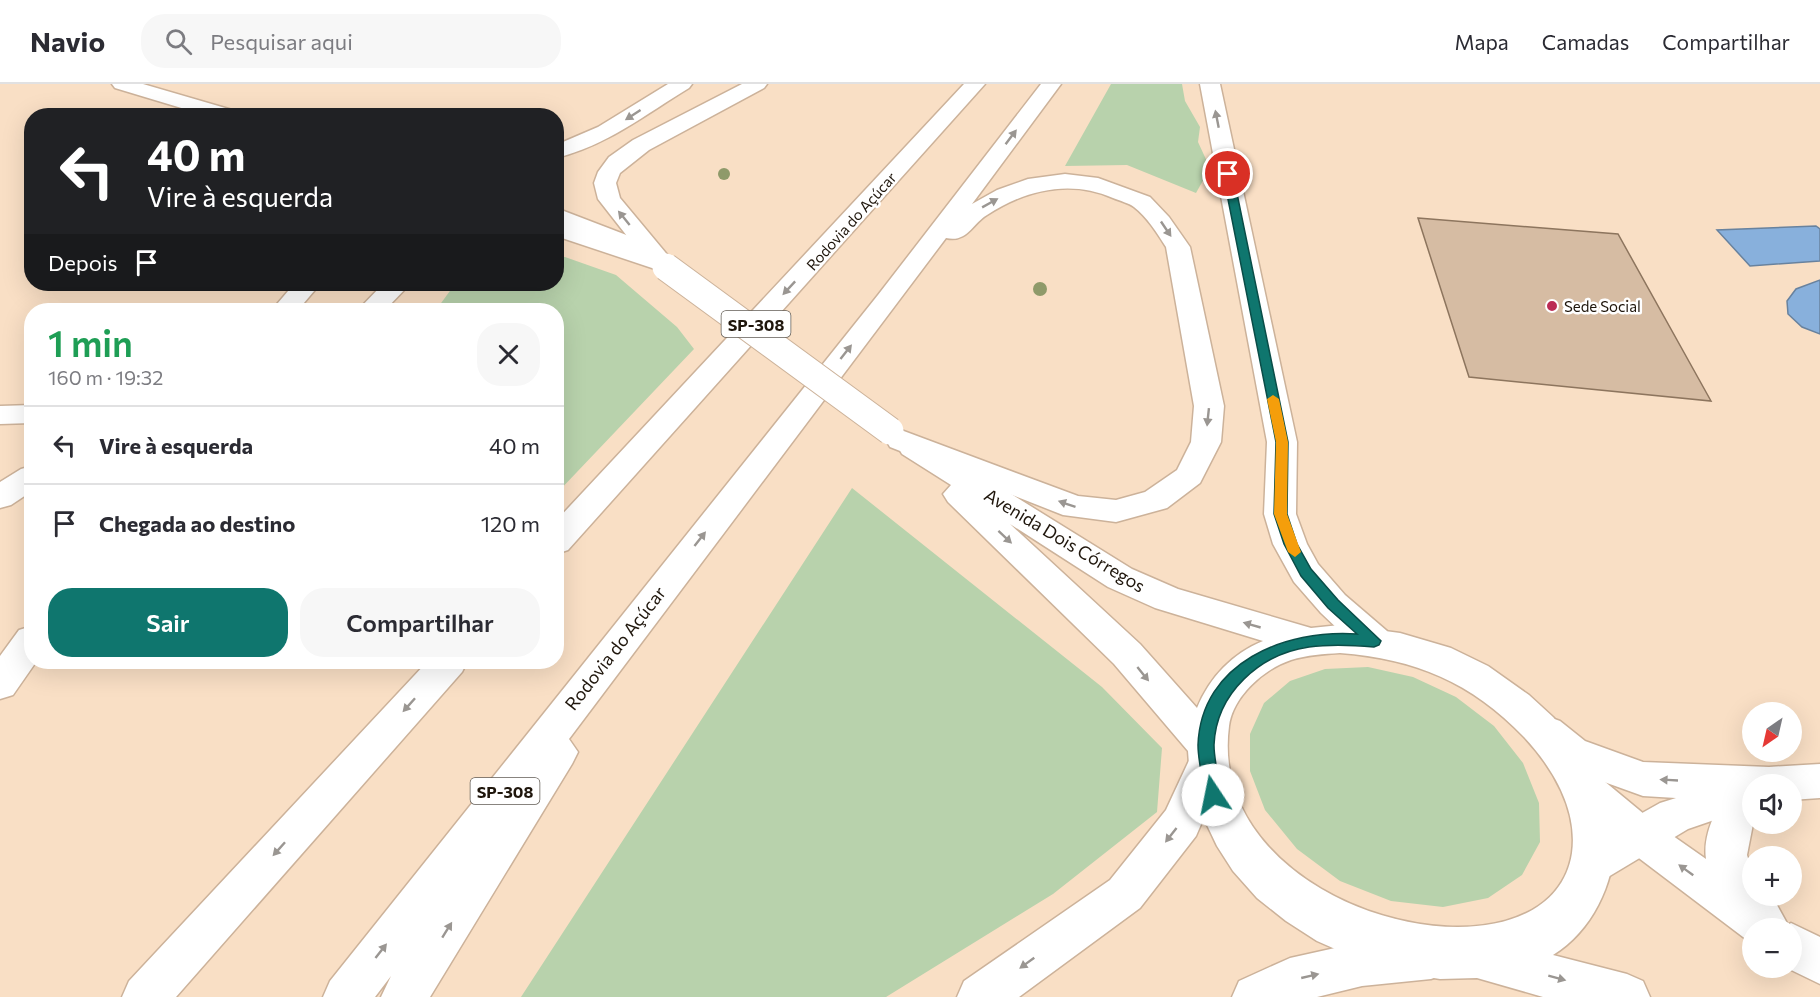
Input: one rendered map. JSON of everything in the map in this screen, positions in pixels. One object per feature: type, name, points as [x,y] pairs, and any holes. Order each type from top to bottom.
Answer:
[{"type":"main road","points":[[122,84],[204,108]]},
{"type":"main road","points":[[564,150],[606,133],[682,84]]},
{"type":"main road","points":[[664,265],[609,199],[605,183],[609,171],[617,162],[641,145],[757,84]]},
{"type":"main road","name":"Rodovia do Açúcar","points":[[564,533],[975,84]]},
{"type":"main road","name":"SP-308","points":[[887,300],[1051,84]]},
{"type":"main road","points":[[1210,84],[1282,442],[1280,514],[1290,544],[1306,573],[1333,604],[1374,641]]},
{"type":"main road","points":[[871,199],[939,94]]},
{"type":"main road","points":[[887,300],[976,211],[1005,195],[1036,184],[1065,181],[1090,183],[1117,191],[1142,202],[1161,222],[1178,247],[1209,406],[1206,442],[1189,476],[1156,500],[1116,511],[1074,507],[895,435]]},
{"type":"main road","name":"Avenida Dois Córregos","points":[[564,218],[620,241],[664,265],[895,435],[1120,578],[1167,599],[1308,641]]},
{"type":"main road","points":[[564,229],[664,265]]},
{"type":"main road","points":[[291,303],[301,291]]},
{"type":"main road","points":[[378,303],[390,291]]},
{"type":"main road","name":"Rodovia do Açúcar","points":[[345,997],[887,300]]},
{"type":"main road","points":[[0,415],[24,414]]},
{"type":"main road","name":"Avenida Dois Córregos","points":[[895,435],[1127,654],[1207,755]]},
{"type":"main road","points":[[564,508],[642,448]]},
{"type":"main road","points":[[0,497],[24,481]]},
{"type":"main road","points":[[404,997],[664,585]]},
{"type":"main road","points":[[1431,957],[1389,948],[1348,933],[1311,912],[1276,886],[1248,857],[1227,826],[1213,795],[1207,755],[1209,723],[1217,702],[1229,684],[1263,657],[1308,641],[1340,639],[1374,641],[1433,656],[1491,686],[1571,753],[1642,779],[1742,787]]},
{"type":"main road","points":[[0,684],[24,651]]},
{"type":"main road","points":[[145,997],[443,669]]},
{"type":"main road","points":[[1255,997],[1290,981],[1362,964],[1431,957],[1480,957],[1515,950],[1546,935],[1569,915],[1585,891],[1593,863],[1594,836],[1588,809],[1578,782],[1562,753],[1540,727]]},
{"type":"main road","points":[[980,997],[1125,894],[1181,823],[1207,755]]},
{"type":"main road","points":[[1802,783],[1820,781]]},
{"type":"main road","points":[[1578,782],[1641,837],[1753,918]]},
{"type":"main road","points":[[1593,863],[1675,816],[1742,794]]},
{"type":"main road","points":[[1742,812],[1729,830],[1724,857],[1739,891],[1764,918]]},
{"type":"main road","points":[[1802,951],[1820,962]]},
{"type":"main road","points":[[1480,957],[1627,997]]},
{"type":"green space","points":[[1111,84],[1182,84],[1185,101],[1200,127],[1198,142],[1210,168],[1196,193],[1127,165],[1065,166]]},
{"type":"green space","points":[[565,257],[616,275],[677,327],[694,349],[564,486],[564,303],[441,303],[450,291],[564,291]]},
{"type":"green space","points":[[852,488],[1102,687],[1162,748],[1157,812],[1053,894],[886,997],[521,997]]},
{"type":"green space","points":[[1368,667],[1413,677],[1456,697],[1494,726],[1523,763],[1539,803],[1540,842],[1522,875],[1488,898],[1443,907],[1391,901],[1340,881],[1297,849],[1265,810],[1250,771],[1250,734],[1264,703],[1290,681],[1325,669]]},
{"type":"water","points":[[1816,226],[1820,229],[1820,261],[1750,266],[1717,230]]},
{"type":"water","points":[[1820,280],[1820,334],[1802,327],[1788,314],[1787,301],[1796,289]]},
{"type":"building","name":"Sede Social","points":[[1418,218],[1618,234],[1711,401],[1469,377]]},
{"type":"slow traffic","points":[[1273,399],[1282,442],[1280,514],[1295,552]]},
{"type":"place","name":"Sede Social","points":[[1552,306]]},
{"type":"route","points":[[1213,795],[1207,764],[1206,746],[1209,723],[1217,702],[1229,684],[1263,657],[1284,648],[1308,641],[1340,639],[1374,641],[1333,604],[1306,573],[1290,544],[1280,514],[1282,442],[1228,174]]}]
